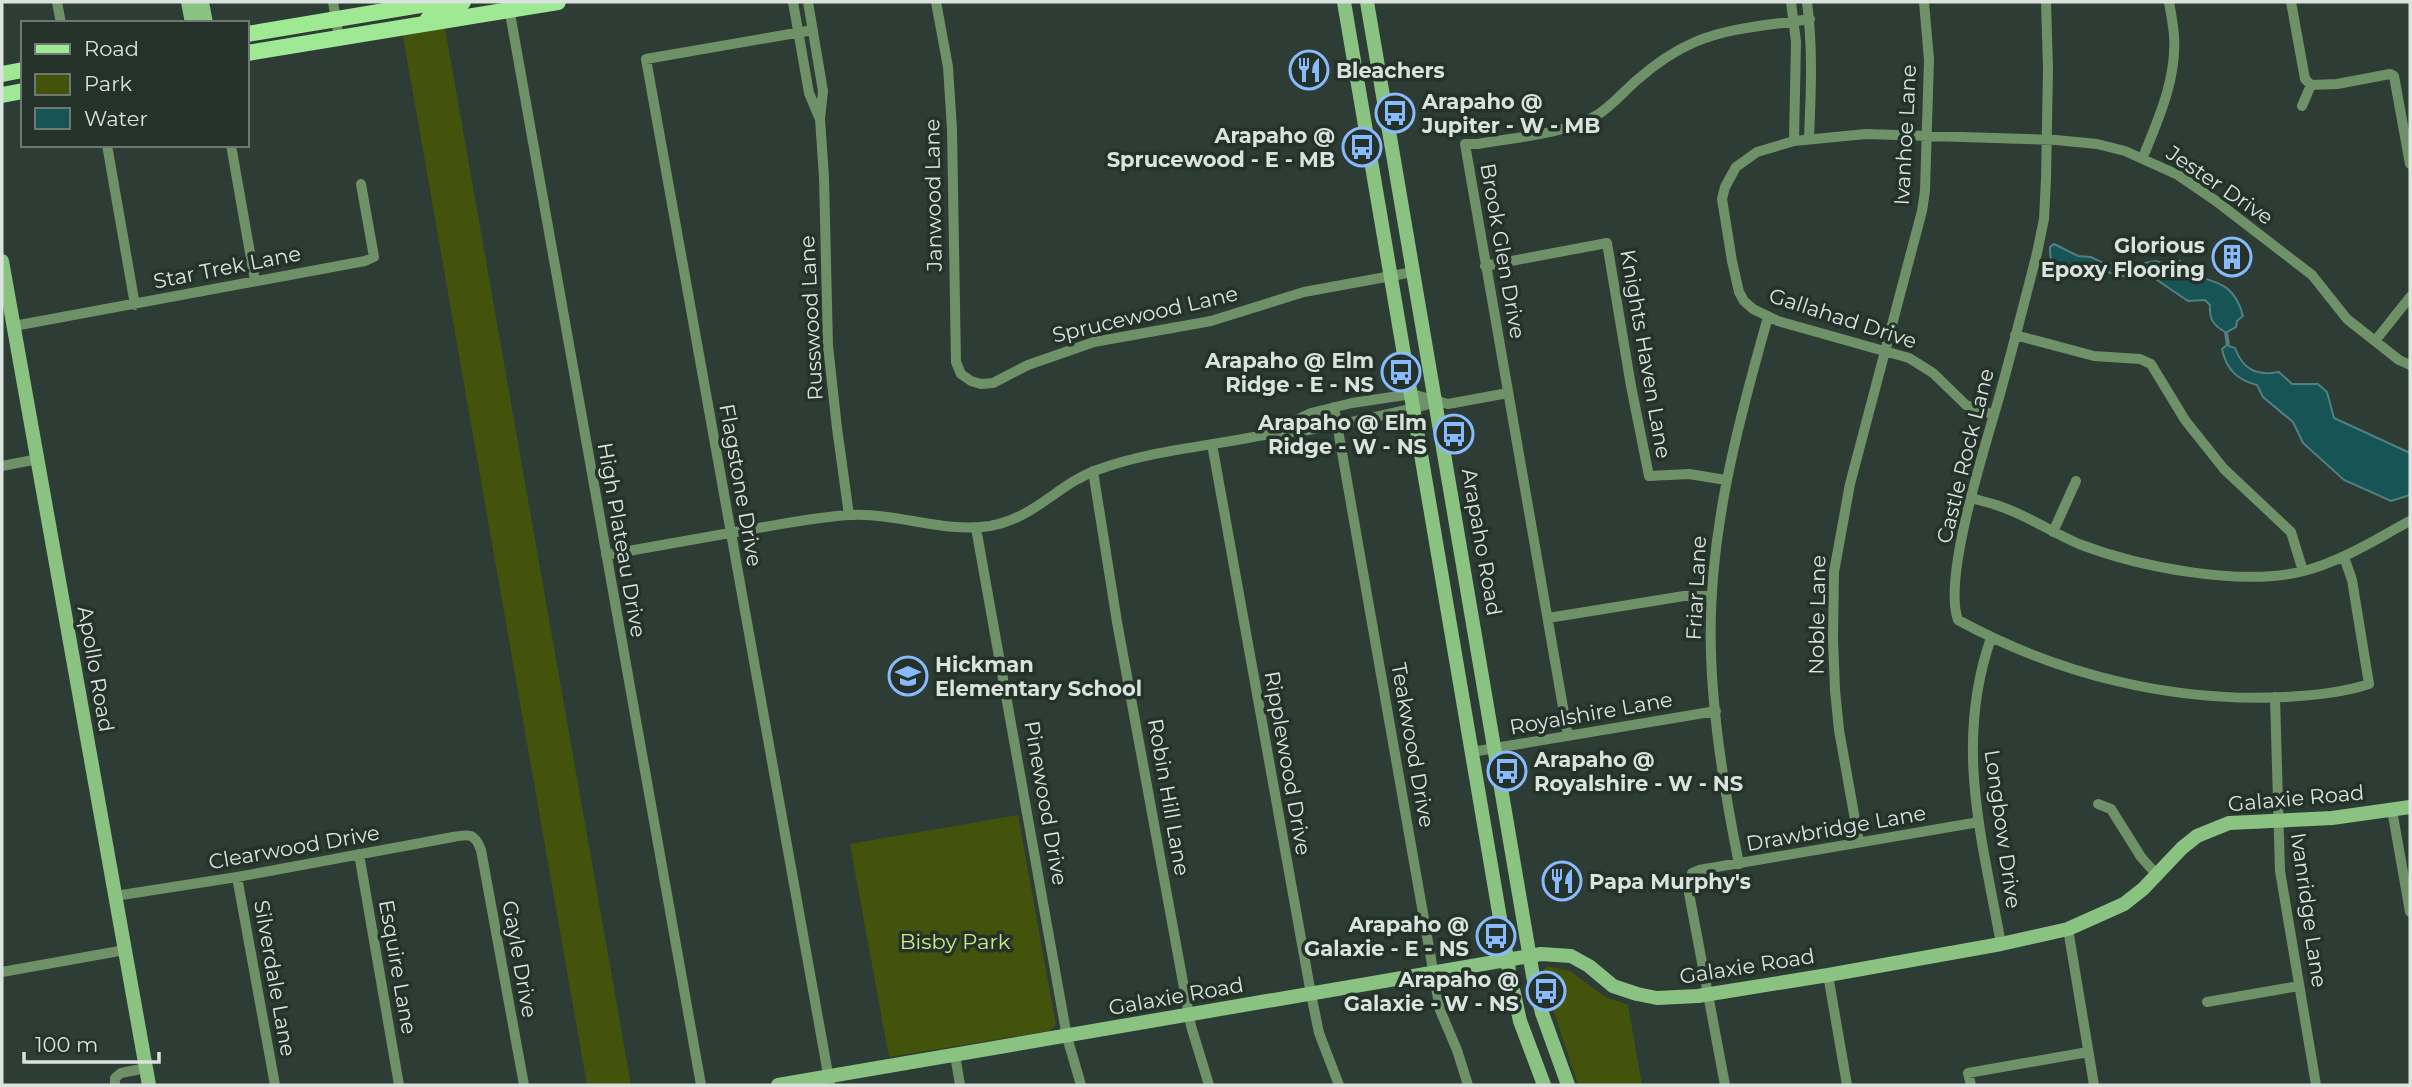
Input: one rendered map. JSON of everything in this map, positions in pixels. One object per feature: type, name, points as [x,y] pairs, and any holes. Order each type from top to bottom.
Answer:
[{"type":"main road","points":[[248,34],[438,2]]},
{"type":"main road","points":[[420,25],[436,13],[463,2]]},
{"type":"main road","points":[[248,53],[420,25],[509,6],[558,2]]},
{"type":"main road","points":[[2,74],[21,70]]},
{"type":"main road","points":[[2,83],[21,79]]},
{"type":"main road","points":[[2,95],[21,92]]},
{"type":"street","points":[[57,2],[61,21]]},
{"type":"street","points":[[188,2],[192,21]]},
{"type":"street","points":[[202,2],[206,21]]},
{"type":"street","points":[[333,2],[339,38]]},
{"type":"street","name":"Russwood Lane","points":[[793,2],[809,93],[820,119]]},
{"type":"street","name":"Russwood Lane","points":[[808,2],[823,91],[820,119],[828,346],[836,428],[849,515]]},
{"type":"street","name":"Janwood Lane","points":[[936,2],[947,67],[952,129],[956,362],[961,374],[971,381]]},
{"type":"street","name":"Arapaho Road","points":[[1344,2],[1507,960],[1520,1021],[1544,1085]]},
{"type":"street","name":"Arapaho Road","points":[[1367,2],[1530,957],[1542,1013],[1568,1085]]},
{"type":"street","points":[[1791,2],[1797,76],[1794,141]]},
{"type":"street","points":[[1807,2],[1812,71],[1809,138]]},
{"type":"street","name":"Ivanhoe Lane","points":[[1884,350],[1922,211],[1929,60],[1924,2]]},
{"type":"street","name":"Castle Rock Lane","points":[[2046,2],[2048,69],[2044,219],[1971,498],[1959,558],[1956,613],[1958,620],[1991,638],[2066,667],[2124,683],[2208,696],[2322,695],[2369,684],[2353,580],[2344,557]]},
{"type":"street","points":[[2143,157],[2172,72],[2174,36],[2169,2]]},
{"type":"street","points":[[2291,2],[2305,79],[2311,85],[2337,84],[2390,74],[2394,76],[2410,164]]},
{"type":"street","name":"High Plateau Drive","points":[[509,6],[701,1085]]},
{"type":"street","name":"Brook Glen Drive","points":[[1568,736],[1465,144],[1478,144],[1580,123],[1597,115],[1657,64],[1697,41],[1735,31],[1810,19]]},
{"type":"street","name":"Flagstone Drive","points":[[813,30],[646,59],[829,1081]]},
{"type":"street","points":[[2302,106],[2311,85]]},
{"type":"street","points":[[1361,103],[1382,99]]},
{"type":"street","name":"Jester Drive","points":[[1794,141],[1866,134],[2047,140],[2097,144],[2143,157],[2178,175],[2216,201],[2312,275],[2347,319],[2399,360],[2410,365]]},
{"type":"street","name":"Gallahad Drive","points":[[1794,141],[1749,156],[1736,167],[1722,199],[1723,217],[1739,292],[1744,301],[1768,317],[1884,350],[1921,364],[1939,378],[1959,400],[1973,409],[1994,415]]},
{"type":"street","points":[[107,147],[135,305]]},
{"type":"street","points":[[231,147],[255,281]]},
{"type":"street","name":"Star Trek Lane","points":[[14,326],[365,261],[374,257],[361,184]]},
{"type":"street","name":"Knights Haven Lane","points":[[1485,266],[1607,243],[1649,476],[1689,474],[1727,480]]},
{"type":"street","name":"Apollo Road","points":[[2,261],[149,1085]]},
{"type":"street","name":"Sprucewood Lane","points":[[971,381],[993,383],[1028,365],[1094,342],[1211,321],[1304,292],[1413,272]]},
{"type":"street","points":[[2375,341],[2410,297]]},
{"type":"street","name":"Friar Lane","points":[[1739,864],[1720,755],[1711,652],[1712,596],[1718,527],[1727,480],[1768,317]]},
{"type":"street","points":[[2015,335],[2094,356],[2140,359],[2151,364],[2185,420],[2224,469],[2291,532],[2303,571]]},
{"type":"street","name":"Noble Lane","points":[[1859,842],[1838,716],[1833,638],[1834,572],[1850,484],[1884,350]]},
{"type":"street","points":[[1274,433],[1311,412],[1334,407],[1412,394],[1448,404],[1508,393]]},
{"type":"street","points":[[606,555],[849,515],[880,516],[932,525],[976,528],[1008,521],[1034,510],[1093,471],[1152,454],[1337,425],[1436,402]]},
{"type":"street","name":"Teakwood Drive","points":[[1334,407],[1440,1010],[1468,1085]]},
{"type":"street","name":"Ripplewood Drive","points":[[1212,444],[1311,994],[1319,1033],[1339,1085]]},
{"type":"street","points":[[2,466],[38,459]]},
{"type":"street","name":"Robin Hill Lane","points":[[1093,471],[1117,622],[1190,1015],[1209,1085]]},
{"type":"street","points":[[2053,532],[2076,481]]},
{"type":"street","points":[[1971,498],[2004,507],[2080,544],[2168,568],[2225,576],[2303,571],[2344,557],[2410,521]]},
{"type":"street","name":"Pinewood Drive","points":[[976,528],[1067,1037],[1081,1085]]},
{"type":"street","points":[[1548,618],[1684,596],[1712,596]]},
{"type":"street","name":"Longbow Drive","points":[[1991,638],[1979,677],[1972,726],[1973,778],[2001,944]]},
{"type":"street","name":"Ivanridge Lane","points":[[2275,697],[2280,871],[2316,1085]]},
{"type":"street","name":"Royalshire Lane","points":[[1472,752],[1716,711]]},
{"type":"street","points":[[2098,804],[2111,808],[2141,857],[2157,876]]},
{"type":"street","name":"Galaxie Road","points":[[778,1085],[829,1081],[955,1055],[1552,954],[1571,956],[1589,966],[1613,986],[1637,994],[1676,998],[1828,975],[2001,944],[2068,929],[2123,904],[2157,876],[2182,848],[2205,832],[2229,823],[2332,818],[2410,807]]},
{"type":"street","points":[[2392,810],[2410,912]]},
{"type":"street","name":"Drawbridge Lane","points":[[1709,995],[1688,888],[1692,873],[1979,822]]},
{"type":"street","name":"Clearwood Drive","points":[[115,896],[237,877],[467,835],[478,840]]},
{"type":"street","name":"Gayle Drive","points":[[478,840],[524,1085]]},
{"type":"street","name":"Esquire Lane","points":[[359,855],[399,1085]]},
{"type":"street","name":"Silverdale Lane","points":[[237,877],[275,1085]]},
{"type":"street","points":[[2068,929],[2094,1085]]},
{"type":"street","points":[[2,972],[125,950]]},
{"type":"street","points":[[1828,975],[1847,1085]]},
{"type":"street","points":[[2207,1002],[2299,986]]},
{"type":"street","points":[[1709,995],[1725,1085]]},
{"type":"street","points":[[1971,1085],[1968,1073],[2088,1052]]},
{"type":"street","points":[[955,1055],[960,1085]]},
{"type":"street","points":[[115,1085],[116,1078],[121,1073],[146,1068]]},
{"type":"green space","points":[[445,28],[631,1085],[587,1085],[403,36]]},
{"type":"green space","name":"Bisby Park","points":[[1018,815],[1056,1025],[1049,1031],[890,1057],[850,844]]},
{"type":"green space","points":[[1547,966],[1570,971],[1604,996],[1628,1005],[1642,1085],[1578,1085],[1549,997],[1543,971]]},
{"type":"water","points":[[2054,244],[2078,256],[2091,257],[2105,264],[2123,263],[2130,266],[2155,261],[2173,265],[2180,261],[2182,271],[2227,288],[2239,304],[2243,316],[2237,321],[2236,327],[2227,332],[2229,346],[2235,348],[2242,362],[2258,372],[2279,372],[2292,384],[2318,384],[2327,392],[2334,418],[2410,453],[2410,495],[2391,501],[2344,480],[2303,443],[2293,422],[2263,397],[2257,385],[2238,377],[2230,368],[2222,349],[2227,345],[2225,332],[2213,321],[2210,305],[2205,300],[2188,301],[2154,278],[2121,276],[2091,267],[2057,268],[2050,256],[2050,247]]},
{"type":"place","name":"Bleachers","points":[[1309,70]]},
{"type":"place","name":"Arapaho @ Jupiter - W - MB","points":[[1395,113]]},
{"type":"place","name":"Arapaho @ Sprucewood - E - MB","points":[[1362,147]]},
{"type":"place","name":"Glorious Epoxy Flooring","points":[[2232,257]]},
{"type":"place","name":"Arapaho @ Elm Ridge - E - NS","points":[[1401,372]]},
{"type":"place","name":"Arapaho @ Elm Ridge - W - NS","points":[[1454,434]]},
{"type":"place","name":"Hickman Elementary School","points":[[908,676]]},
{"type":"place","name":"Arapaho @ Royalshire - W - NS","points":[[1507,771]]},
{"type":"place","name":"Papa Murphy's","points":[[1562,881]]},
{"type":"place","name":"Arapaho @ Galaxie - E - NS","points":[[1496,936]]},
{"type":"place","name":"Arapaho @ Galaxie - W - NS","points":[[1546,991]]}]
